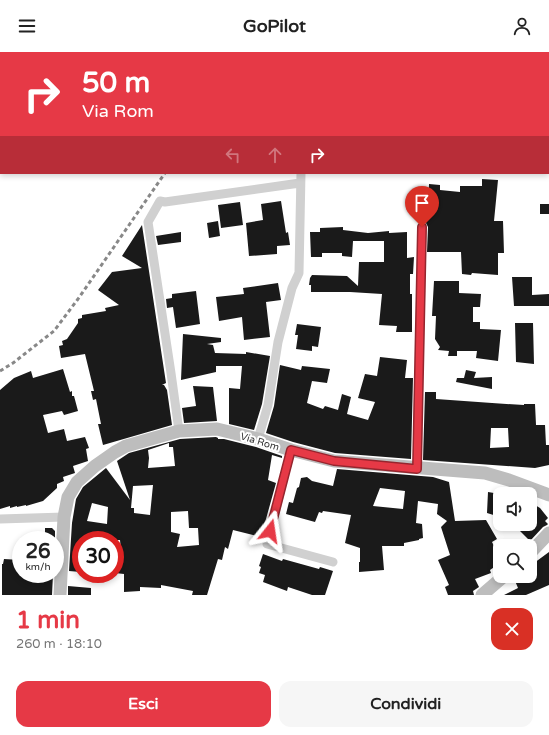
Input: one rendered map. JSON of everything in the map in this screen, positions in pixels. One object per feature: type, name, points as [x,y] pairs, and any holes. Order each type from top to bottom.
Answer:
[{"type":"main road","name":"Via Rom","points":[[60,595],[64,517],[68,498],[77,482],[95,466],[126,446],[179,431],[217,429],[334,461],[417,469],[484,473],[509,480],[549,495]]},
{"type":"main road","points":[[537,546],[549,533]]},
{"type":"main road","points":[[482,595],[496,583]]},
{"type":"street","points":[[258,439],[268,405],[278,342],[292,288],[299,273],[301,174]]},
{"type":"street","points":[[179,431],[148,222],[160,201],[165,202],[300,183]]},
{"type":"street","points":[[417,469],[422,227]]},
{"type":"street","points":[[291,450],[267,544],[333,562]]},
{"type":"street","points":[[0,519],[64,517]]},
{"type":"building","points":[[482,179],[498,180],[494,221],[503,221],[504,253],[498,253],[498,275],[472,273],[471,275],[462,274],[461,252],[427,252],[428,227],[426,223],[428,218],[429,184],[440,185],[440,190],[460,192],[460,186],[482,186]]},
{"type":"building","points":[[281,201],[286,233],[288,232],[290,245],[277,246],[277,254],[249,256],[246,223],[263,220],[261,204]]},
{"type":"building","points":[[240,202],[243,225],[221,228],[218,205]]},
{"type":"building","points":[[540,204],[549,204],[549,214],[540,214]]},
{"type":"building","points":[[218,221],[220,236],[209,238],[207,223]]},
{"type":"building","points":[[142,225],[166,383],[162,385],[164,385],[167,390],[172,425],[103,445],[98,424],[101,424],[96,399],[93,400],[91,391],[94,391],[85,354],[61,358],[59,346],[63,345],[62,341],[67,339],[78,323],[78,319],[82,318],[82,315],[106,311],[105,308],[119,305],[98,290],[112,272],[142,268],[122,256]]},
{"type":"building","points":[[343,227],[343,230],[368,233],[389,231],[389,233],[407,232],[407,258],[414,257],[413,274],[410,274],[410,294],[412,294],[412,332],[396,332],[397,326],[379,325],[382,294],[311,292],[311,285],[309,285],[312,275],[347,276],[358,286],[359,262],[384,262],[384,241],[353,241],[352,257],[342,256],[342,253],[322,253],[322,257],[311,257],[310,232],[320,232],[320,228]]},
{"type":"building","points":[[181,232],[181,242],[158,245],[156,236]]},
{"type":"building","points":[[512,277],[532,277],[532,295],[549,294],[549,306],[514,306]]},
{"type":"building","points":[[434,281],[459,281],[459,293],[481,294],[480,307],[473,307],[473,322],[480,322],[480,329],[501,330],[498,361],[476,358],[477,351],[457,351],[457,356],[448,356],[449,351],[438,350],[440,347],[435,339],[436,316],[432,316]]},
{"type":"building","points":[[278,283],[281,300],[266,302],[270,337],[244,340],[242,317],[219,321],[216,297],[244,294],[243,288]]},
{"type":"building","points":[[196,291],[200,324],[176,328],[173,307],[167,308],[166,299],[172,298],[172,294]]},
{"type":"building","points":[[515,323],[533,323],[534,364],[516,362]]},
{"type":"building","points":[[297,324],[321,327],[318,347],[312,346],[312,351],[296,349],[298,335],[295,335]]},
{"type":"building","points":[[183,334],[221,338],[221,342],[207,344],[213,345],[215,353],[246,354],[246,352],[270,356],[262,404],[254,430],[229,424],[229,388],[240,389],[242,366],[216,366],[216,372],[181,380]]},
{"type":"building","points":[[380,357],[407,360],[405,378],[413,378],[411,459],[335,453],[266,433],[274,406],[280,365],[301,370],[302,366],[330,369],[327,383],[312,381],[307,403],[323,409],[325,406],[338,410],[342,394],[351,397],[347,414],[368,420],[375,402],[358,398],[365,374],[377,376]]},
{"type":"building","points":[[63,369],[70,392],[72,391],[72,396],[74,396],[78,411],[64,415],[62,411],[43,415],[48,433],[64,429],[67,441],[85,437],[89,448],[86,449],[88,461],[73,466],[75,473],[63,477],[64,481],[57,484],[57,488],[43,501],[26,506],[10,508],[10,506],[0,509],[0,390],[14,378],[31,371],[33,378]]},
{"type":"building","points":[[466,370],[476,372],[474,378],[492,377],[492,389],[456,382],[457,378],[464,378]]},
{"type":"building","points":[[193,386],[213,387],[217,421],[184,423],[182,408],[196,406]]},
{"type":"building","points":[[425,392],[436,392],[436,399],[524,405],[535,404],[536,425],[545,425],[546,445],[549,445],[549,465],[535,468],[423,460]],"holes":[[[491,428],[508,428],[509,447],[490,448]]]},
{"type":"building","points":[[216,437],[218,439],[224,439],[256,447],[282,456],[282,458],[272,455],[268,480],[276,483],[261,537],[233,530],[228,549],[225,547],[222,560],[218,559],[207,595],[192,595],[193,591],[161,585],[161,588],[140,587],[140,591],[124,592],[124,531],[72,531],[72,571],[69,571],[72,523],[76,499],[83,487],[106,468],[130,500],[117,461],[129,453],[180,439]],"holes":[[[169,443],[169,447],[173,447],[175,466],[148,468],[148,450]],[[153,485],[150,515],[134,513],[134,508],[131,508],[133,486]],[[92,503],[108,507],[107,524],[87,521]],[[188,511],[189,528],[198,528],[199,545],[177,547],[180,534],[171,532],[171,512]]]},
{"type":"building","points":[[337,469],[433,477],[449,482],[455,521],[486,520],[497,539],[493,539],[492,542],[493,568],[490,570],[491,573],[475,579],[479,587],[473,591],[474,595],[448,595],[445,587],[449,585],[438,560],[450,555],[441,527],[447,521],[437,514],[438,504],[418,501],[416,523],[422,524],[423,538],[404,543],[404,546],[382,546],[384,570],[359,572],[360,548],[345,543],[351,515],[323,511],[322,513],[319,512],[315,522],[286,514],[289,502],[293,503],[301,478],[307,477],[312,481],[333,486]],"holes":[[[380,488],[405,491],[403,509],[373,506]]]},
{"type":"building","points":[[488,492],[493,493],[493,515],[487,513]]},
{"type":"building","points":[[537,506],[548,518],[545,521],[548,524],[543,527],[532,539],[528,539],[520,531],[537,531]]},
{"type":"building","points":[[45,528],[52,528],[55,531],[45,531]]},
{"type":"building","points":[[549,552],[549,585],[526,595],[504,595],[518,588],[516,583],[537,583],[537,561]]},
{"type":"building","points":[[263,554],[282,561],[283,559],[319,569],[320,567],[333,571],[325,595],[312,595],[288,587],[287,591],[263,582],[265,575],[259,573],[261,567],[259,566]]},
{"type":"building","points":[[4,559],[12,559],[12,583],[53,583],[52,595],[2,595]]},
{"type":"building","points":[[68,586],[91,588],[91,595],[68,595]]},
{"type":"railway","points":[[0,371],[13,363],[54,331],[78,299],[164,174]]},
{"type":"route","points":[[270,531],[291,450],[334,461],[417,469],[422,227]]}]
